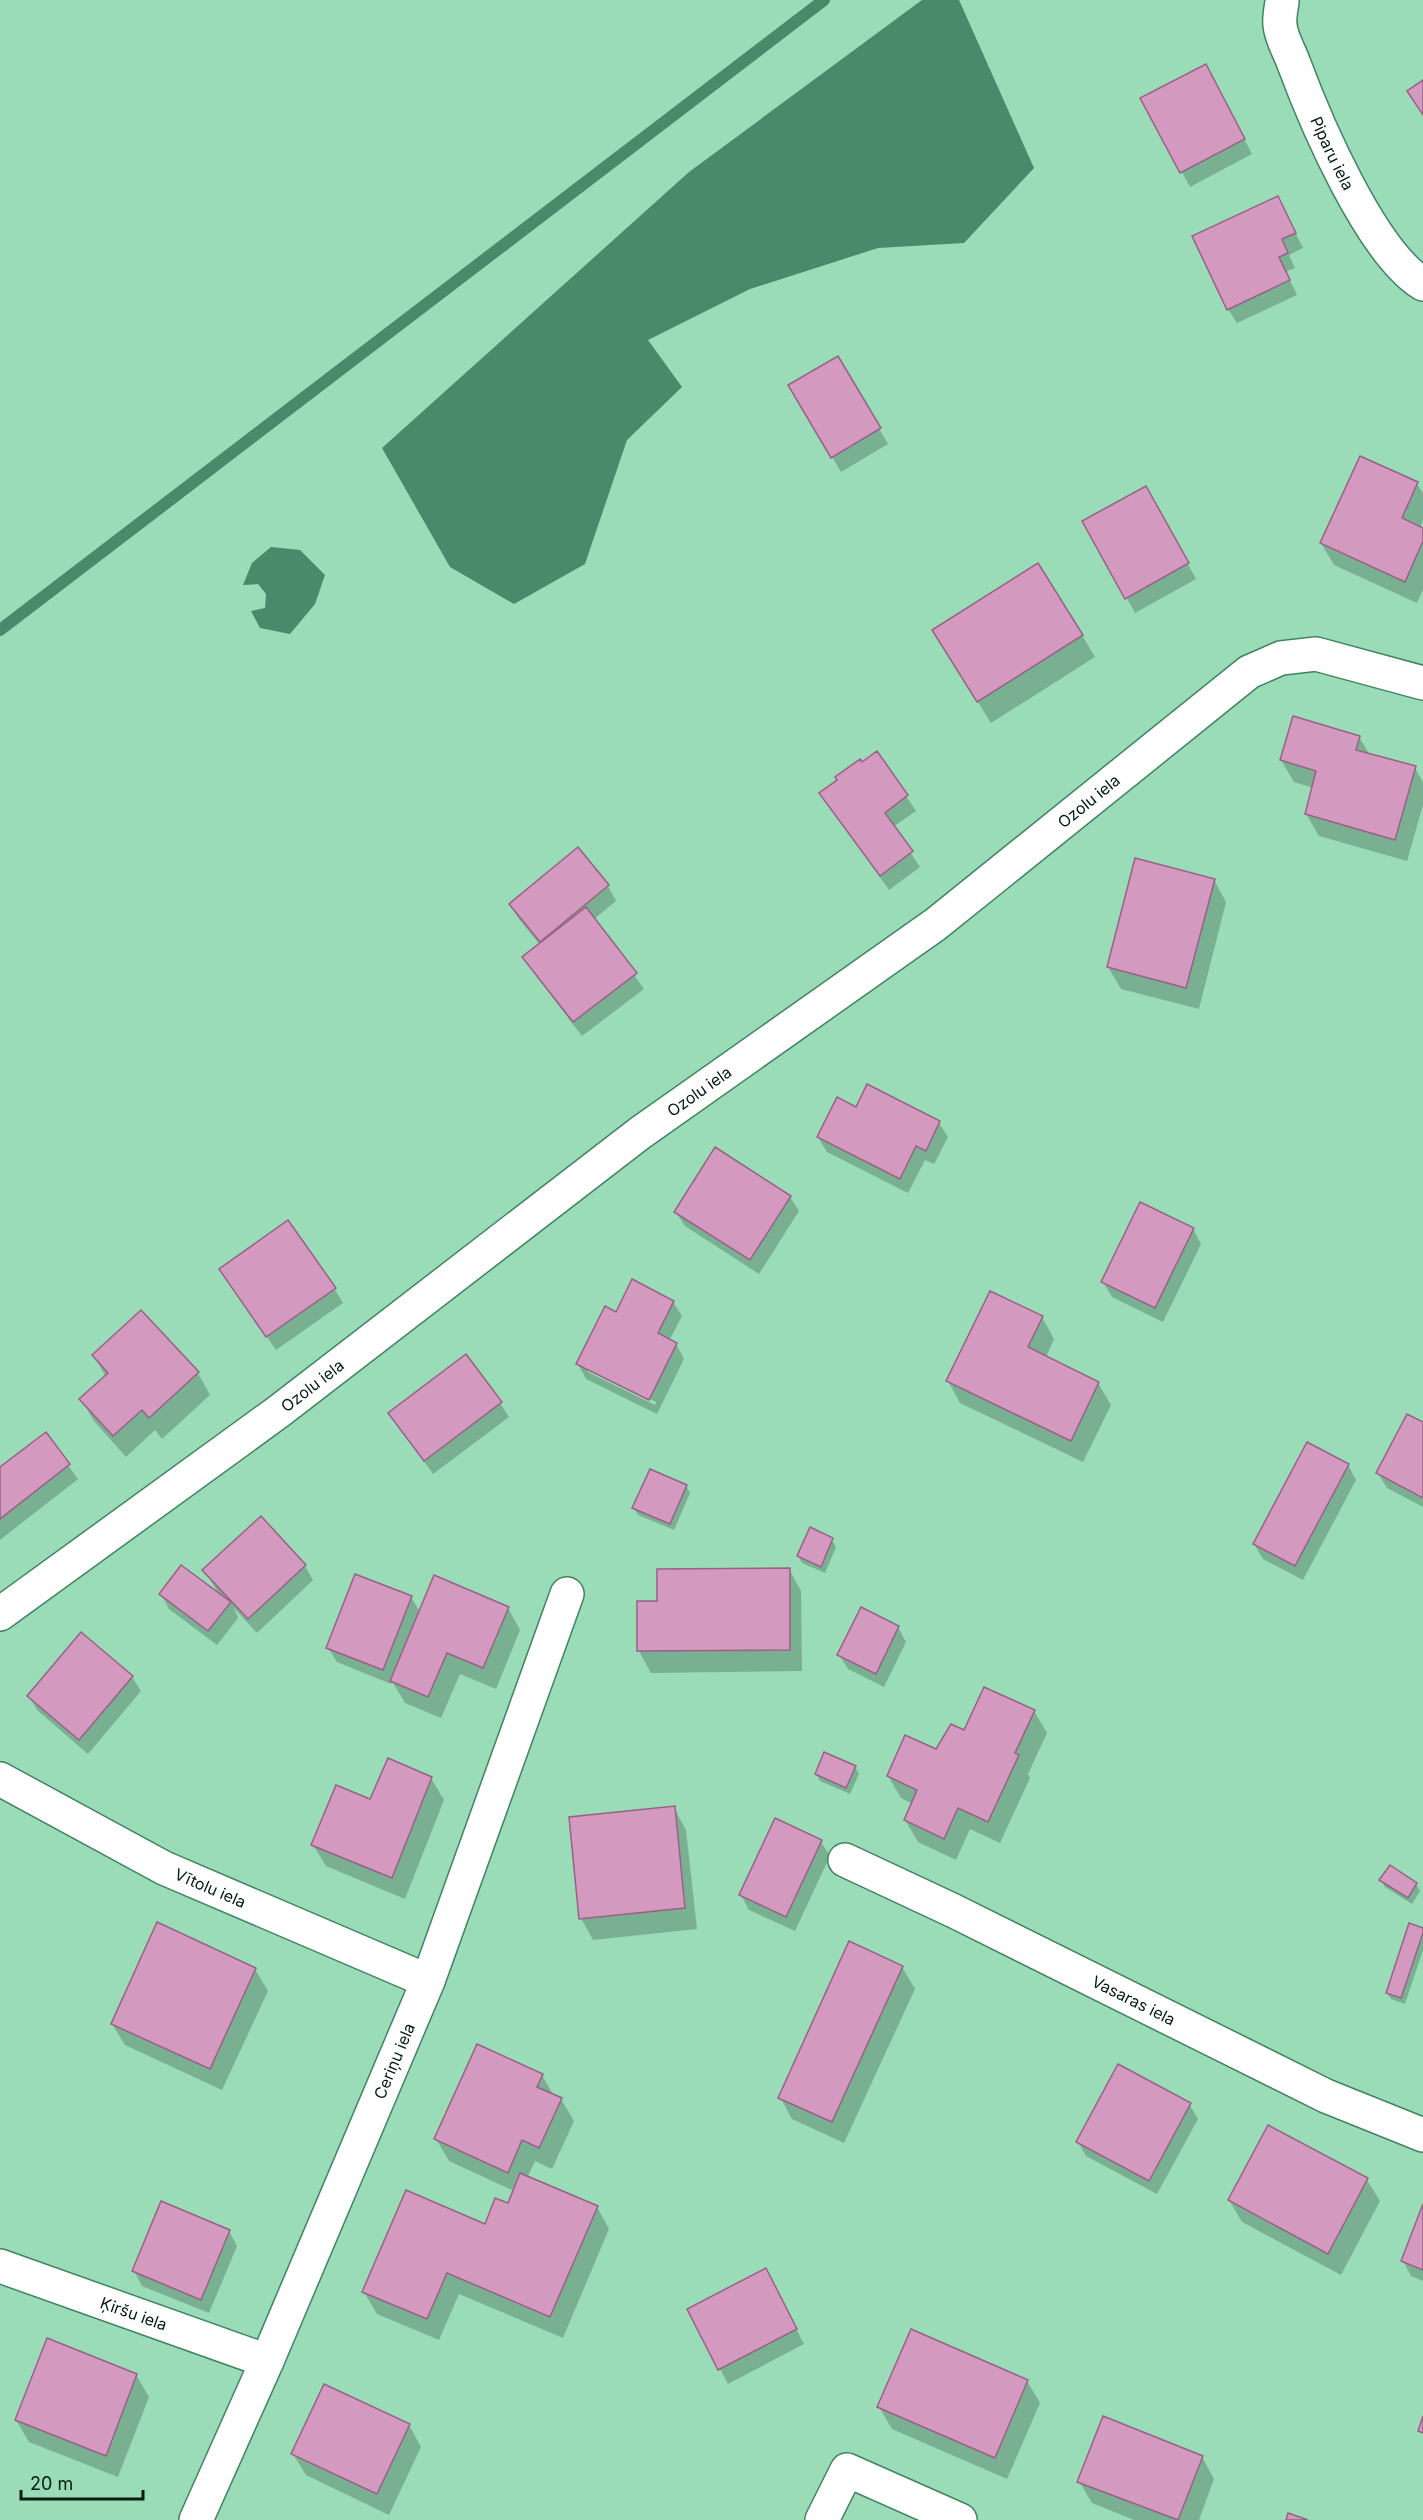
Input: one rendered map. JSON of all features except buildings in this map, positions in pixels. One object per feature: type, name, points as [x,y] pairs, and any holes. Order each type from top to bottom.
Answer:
[{"type":"street","name":"Piparu iela","points":[[1282,2],[1280,26],[1300,80],[1356,200],[1392,256],[1410,276],[1423,284]]},
{"type":"street","name":"Ozolu iela","points":[[0,1614],[278,1412],[640,1133],[936,924],[1249,672],[1281,658],[1316,654],[1423,683]]},
{"type":"street","name":"Ceriņu iela","points":[[196,2520],[267,2361],[428,1982],[567,1594]]},
{"type":"street","name":"Vītolu iela","points":[[0,1779],[164,1868],[428,1982]]},
{"type":"street","name":"Vasaras iela","points":[[845,1860],[954,1911],[1326,2096],[1423,2134]]},
{"type":"street","name":"Ķiršu iela","points":[[0,2266],[267,2361]]},
{"type":"street","points":[[822,2520],[846,2470],[960,2520]]},
{"type":"shaded area","points":[[922,0],[959,0],[1034,168],[964,243],[878,248],[750,289],[648,340],[682,387],[627,440],[585,564],[514,604],[450,567],[382,448],[689,172]]},
{"type":"shaded area","points":[[271,547],[300,550],[325,575],[315,604],[290,634],[260,628],[251,611],[265,608],[266,594],[258,584],[243,585],[252,563]]},
{"type":"waterway","points":[[0,630],[824,0]]}]
